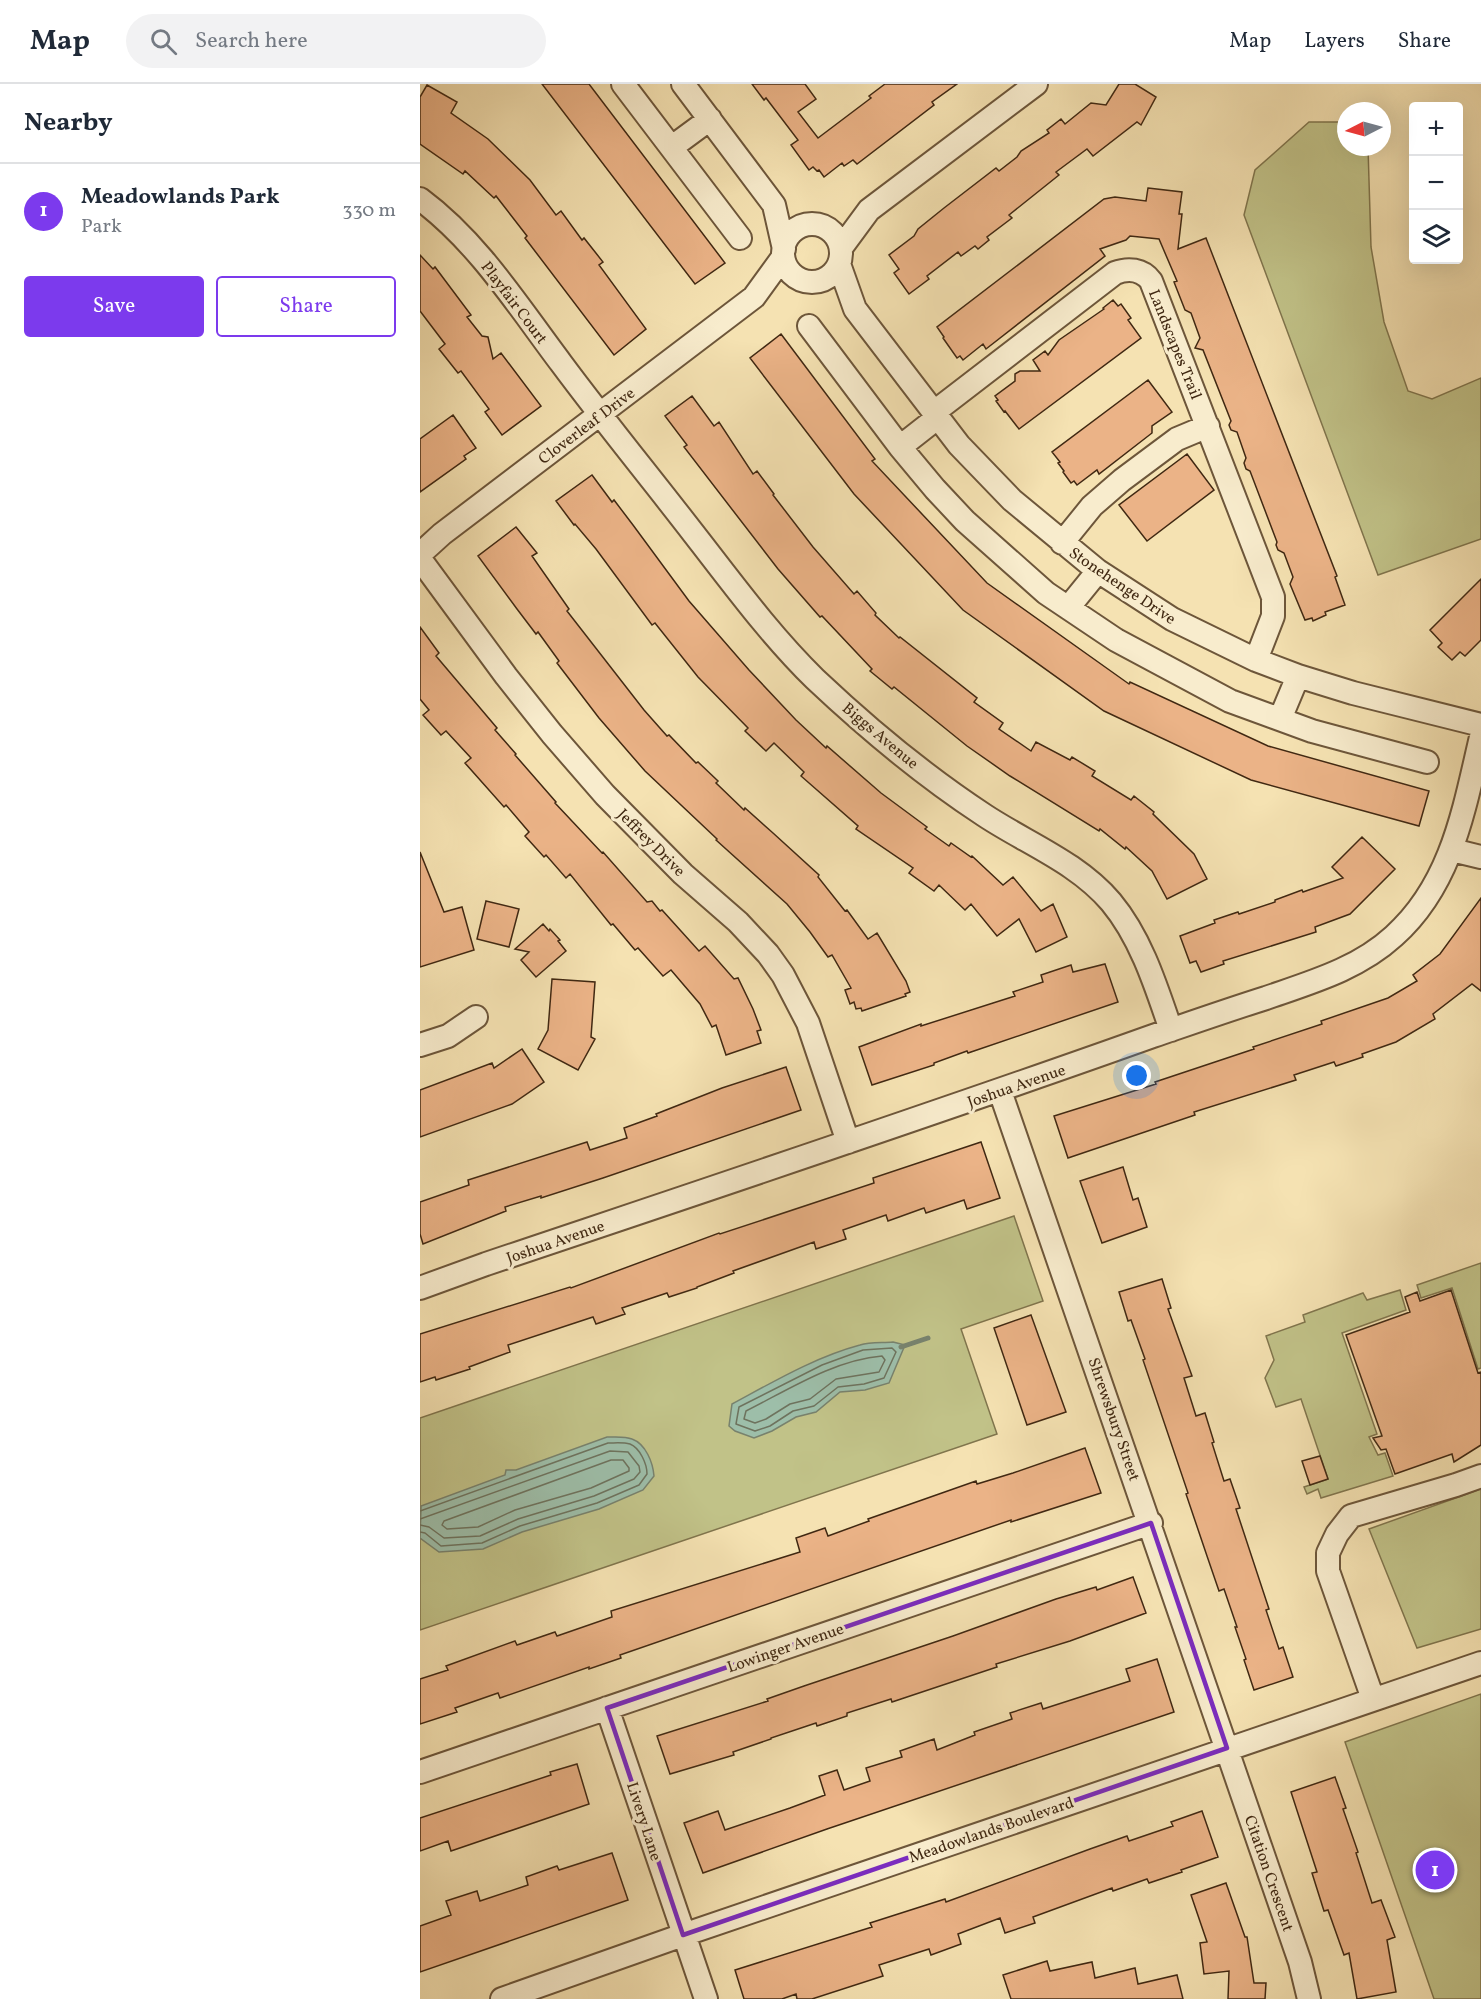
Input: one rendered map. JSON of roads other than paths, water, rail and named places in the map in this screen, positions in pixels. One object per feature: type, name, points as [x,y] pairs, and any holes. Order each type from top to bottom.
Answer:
[{"type":"street","points":[[623,84],[740,238]]},
{"type":"street","points":[[683,84],[774,205],[784,253],[791,273],[810,282],[830,277],[840,256],[869,210],[1036,84]]},
{"type":"street","points":[[672,147],[710,119]]},
{"type":"street","name":"Playfair Court","points":[[420,199],[453,227],[482,257],[600,414]]},
{"type":"street","points":[[774,205],[831,231],[837,238],[840,256]]},
{"type":"street","points":[[784,253],[786,241],[796,229],[869,210]]},
{"type":"street","name":"Cloverleaf Drive","points":[[420,556],[442,534],[754,297],[784,253]]},
{"type":"street","name":"Stonehenge Drive","points":[[840,256],[855,309],[959,445],[1012,500],[1098,571],[1172,619],[1256,660],[1353,693],[1481,725]]},
{"type":"street","name":"Landscapes Trail","points":[[900,447],[935,415],[1115,273],[1129,270],[1145,274],[1150,281],[1208,426],[1273,597],[1273,616],[1256,660]]},
{"type":"street","name":"Cloverleaf Drive","points":[[754,297],[810,282]]},
{"type":"street","name":"Stonehenge Drive","points":[[810,282],[855,309]]},
{"type":"street","points":[[808,326],[935,489],[965,521],[1029,579],[1068,608],[1155,663],[1230,701],[1312,731],[1427,762]]},
{"type":"street","name":"Biggs Avenue","points":[[600,414],[753,609],[813,676],[890,747],[984,816],[1057,859],[1100,890],[1121,915],[1141,951],[1151,972],[1171,1030]]},
{"type":"street","points":[[1062,543],[1092,506],[1122,480],[1177,439],[1208,426]]},
{"type":"street","name":"Jeffrey Drive","points":[[420,556],[469,627],[513,684],[552,734],[605,795],[683,874],[738,922],[768,954],[783,975],[808,1023],[848,1142]]},
{"type":"street","points":[[1068,608],[1098,571]]},
{"type":"street","points":[[1280,719],[1298,676]]},
{"type":"street","name":"Joshua Avenue","points":[[420,1288],[1000,1091],[1325,977],[1365,959],[1396,935],[1431,892],[1452,850],[1481,737]]},
{"type":"street","points":[[1452,850],[1481,857]]},
{"type":"street","points":[[420,1045],[448,1036],[476,1017]]},
{"type":"street","name":"Shrewsbury Street","points":[[1000,1091],[1070,1285],[1227,1748]]},
{"type":"street","points":[[1373,1699],[1328,1571],[1328,1553],[1337,1534],[1351,1516],[1481,1476]]},
{"type":"street","name":"Lowinger Avenue","points":[[420,1772],[1150,1522]]},
{"type":"street","name":"Meadowlands Boulevard","points":[[502,1999],[1227,1748],[1481,1663]]},
{"type":"street","name":"Livery Lane","points":[[607,1708],[683,1935]]},
{"type":"street","name":"Citation Crescent","points":[[1227,1748],[1300,1962],[1309,1999]]},
{"type":"street","points":[[683,1935],[706,1999]]},
{"type":"water","points":[[893,1342],[905,1345],[889,1383],[865,1390],[840,1392],[816,1412],[796,1417],[754,1438],[735,1431],[729,1426],[732,1404],[779,1379],[843,1350],[864,1344]]},
{"type":"water","points":[[607,1437],[629,1438],[637,1441],[645,1449],[654,1476],[643,1490],[599,1509],[522,1532],[483,1549],[439,1552],[420,1538],[421,1506],[505,1475],[506,1470],[516,1470]]},
{"type":"waterway","points":[[901,1347],[928,1338]]},
{"type":"place","name":"Meadowlands Park","points":[[1435,1870]]}]
